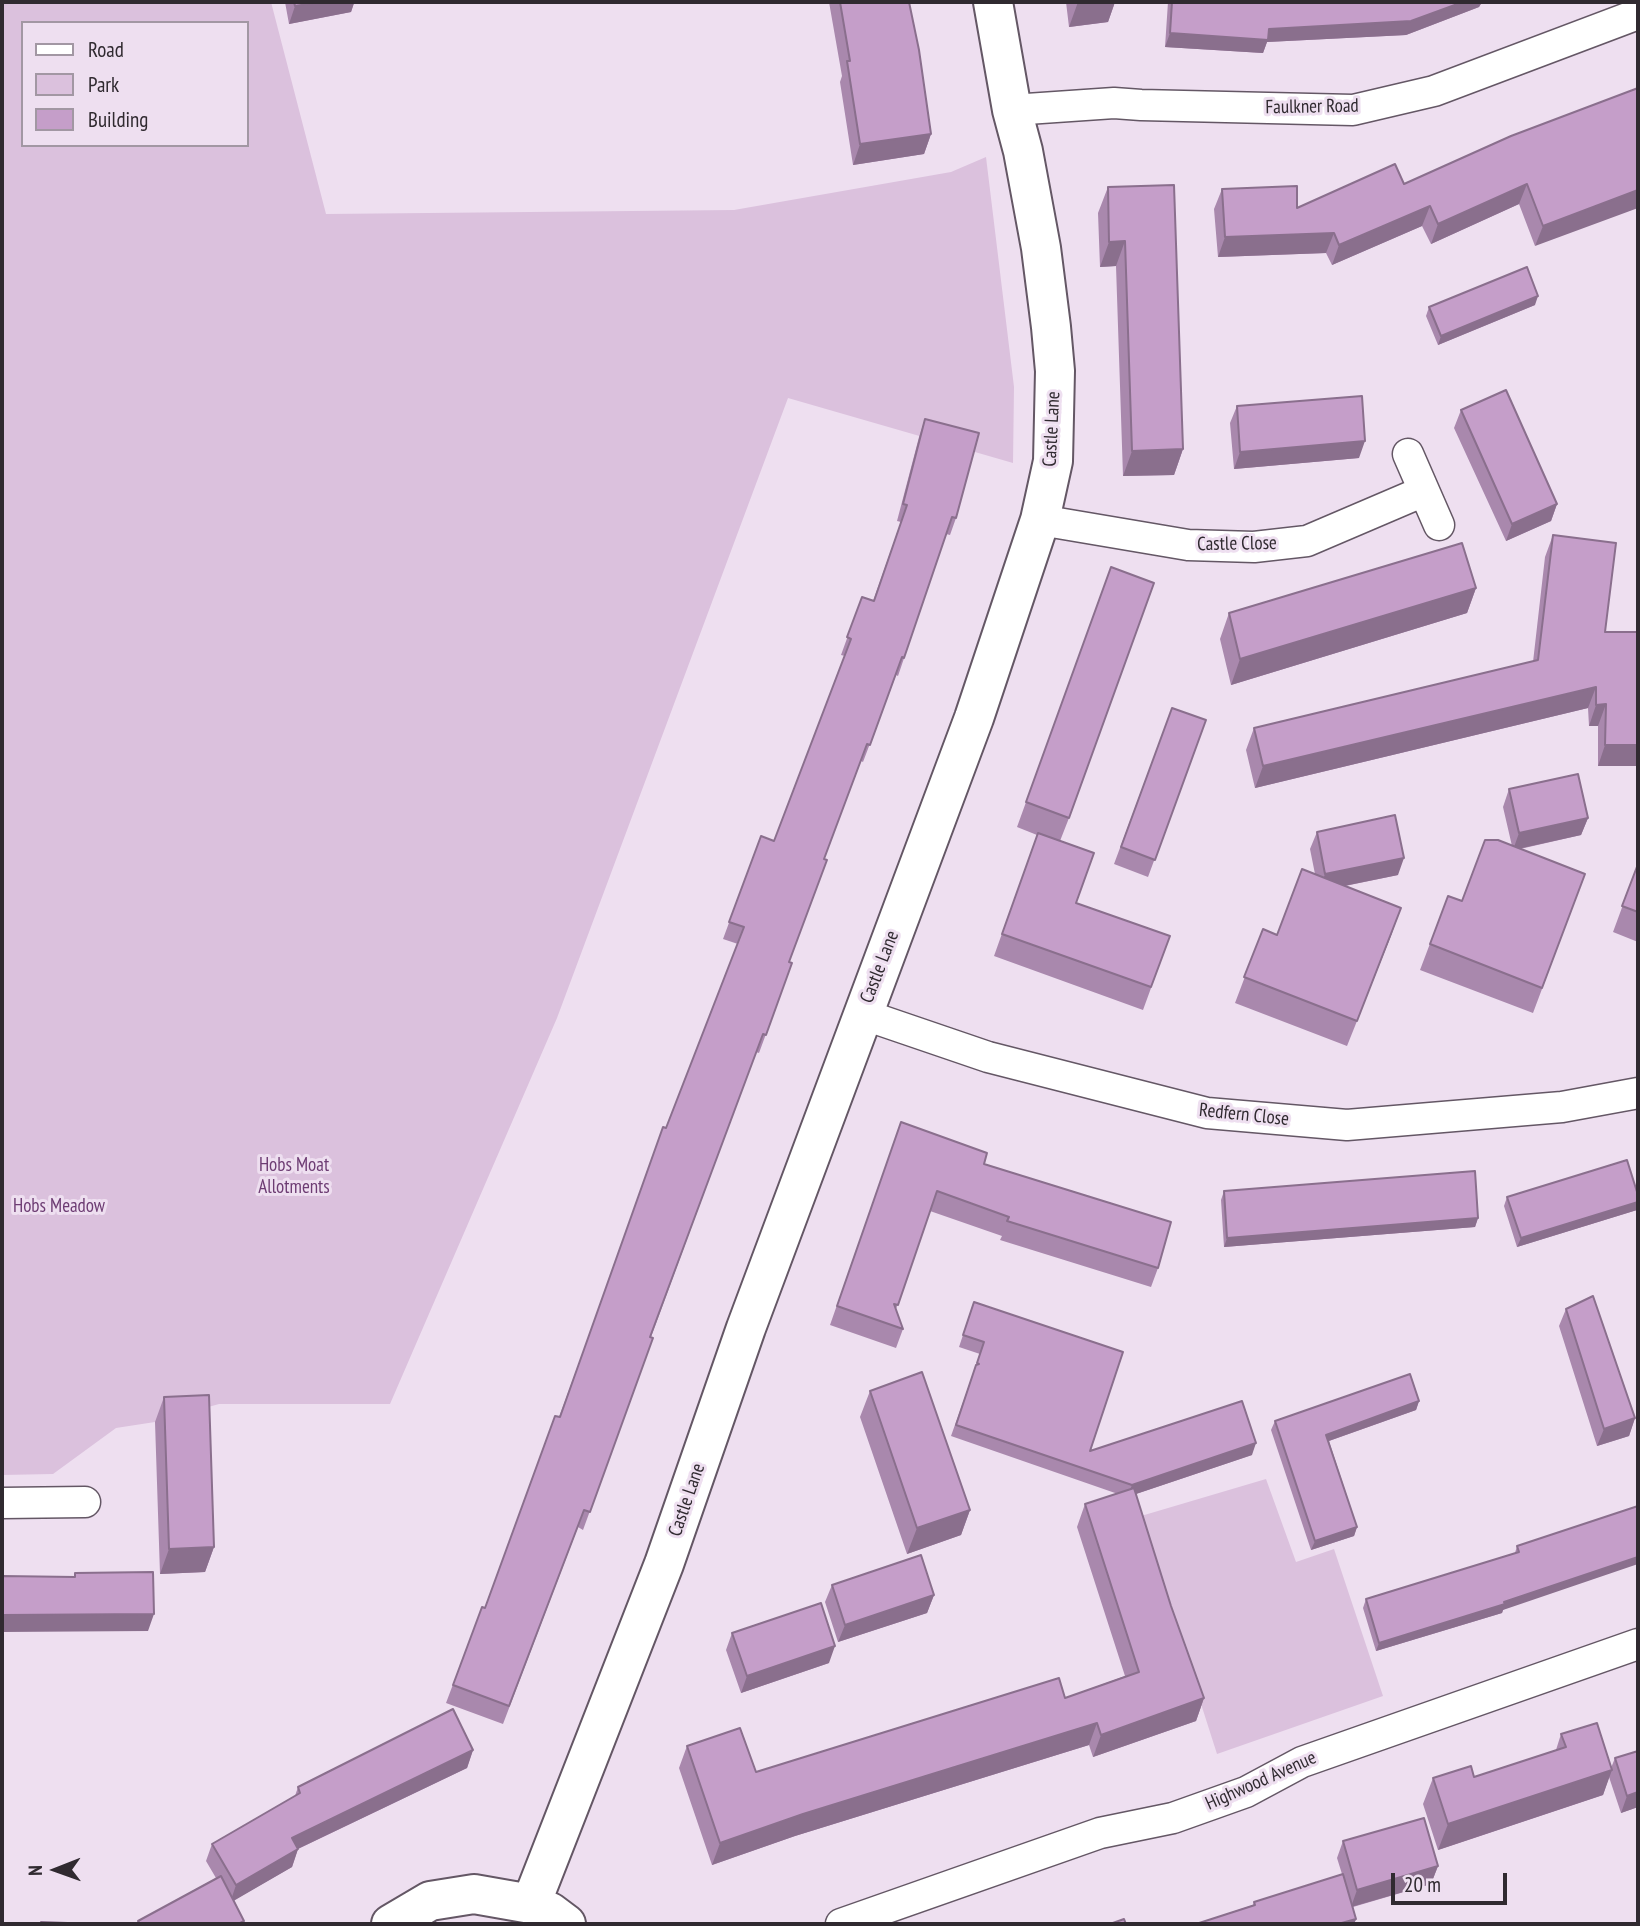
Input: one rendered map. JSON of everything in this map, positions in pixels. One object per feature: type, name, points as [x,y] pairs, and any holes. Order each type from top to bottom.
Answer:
[{"type":"street","name":"Castle Lane","points":[[531,1904],[664,1564],[746,1328],[974,718],[1040,520],[1053,461],[1055,371],[1041,248],[993,2]]},
{"type":"street","name":"Faulkner Road","points":[[1012,110],[1114,103],[1353,110],[1434,91],[1638,14]]},
{"type":"street","points":[[1408,454],[1439,525]]},
{"type":"street","name":"Castle Close","points":[[1040,520],[1188,545],[1254,547],[1307,541],[1424,491]]},
{"type":"street","name":"Redfern Close","points":[[862,1014],[988,1057],[1207,1113],[1348,1125],[1562,1107],[1638,1093]]},
{"type":"street","points":[[2,1503],[85,1502]]},
{"type":"street","name":"Highwood Avenue","points":[[841,1924],[1100,1833],[1173,1818],[1246,1792],[1302,1762],[1638,1644]]},
{"type":"street","points":[[391,1924],[430,1901],[474,1894],[531,1904],[550,1912],[566,1924]]},
{"type":"green space","points":[[2,2],[271,2],[326,214],[734,210],[951,172],[986,157],[1014,387],[1013,463],[788,398],[557,1018],[390,1404],[219,1404],[155,1422],[116,1428],[53,1474],[2,1475]]},
{"type":"green space","points":[[1266,1479],[1296,1562],[1334,1549],[1383,1696],[1217,1754],[1141,1516]]},
{"type":"building","points":[[294,2],[320,2],[295,6]]},
{"type":"building","points":[[840,2],[909,2],[931,134],[860,144]]},
{"type":"building","points":[[1172,2],[1463,2],[1411,21],[1269,29],[1268,40],[1170,33]]},
{"type":"building","points":[[1638,88],[1638,190],[1543,226],[1527,184],[1438,224],[1430,206],[1339,245],[1334,233],[1225,237],[1222,189],[1297,186],[1297,208],[1395,164],[1404,184],[1511,136]]},
{"type":"building","points":[[1174,185],[1183,449],[1132,451],[1125,241],[1109,242],[1108,187]]},
{"type":"building","points":[[1527,267],[1538,296],[1441,336],[1429,307]]},
{"type":"building","points":[[1506,390],[1557,504],[1512,524],[1461,410]]},
{"type":"building","points":[[1362,396],[1365,441],[1240,452],[1237,406]]},
{"type":"building","points":[[925,419],[979,433],[956,518],[952,517],[904,658],[902,657],[870,745],[867,744],[824,859],[827,860],[789,962],[792,963],[650,1337],[653,1338],[590,1512],[584,1510],[509,1706],[453,1685],[482,1607],[485,1608],[555,1416],[560,1417],[663,1127],[666,1128],[744,927],[729,922],[761,836],[774,841],[851,639],[847,637],[862,597],[874,601],[907,505],[903,504]]},
{"type":"building","points":[[1553,535],[1616,543],[1605,632],[1638,632],[1638,745],[1605,745],[1606,704],[1596,705],[1596,687],[1263,766],[1254,728],[1538,660]]},
{"type":"building","points":[[1462,543],[1476,588],[1240,659],[1229,613]]},
{"type":"building","points":[[1111,567],[1154,583],[1069,818],[1026,802]]},
{"type":"building","points":[[1172,708],[1206,720],[1155,860],[1121,847]]},
{"type":"building","points":[[1578,774],[1588,818],[1519,833],[1509,789]]},
{"type":"building","points":[[1395,815],[1404,858],[1325,874],[1317,832]]},
{"type":"building","points":[[1038,833],[1094,853],[1076,903],[1170,936],[1151,987],[1002,934]]},
{"type":"building","points":[[1485,840],[1498,840],[1585,874],[1542,988],[1430,944],[1448,896],[1462,901]]},
{"type":"building","points":[[1638,864],[1638,912],[1622,906]]},
{"type":"building","points":[[1302,869],[1401,908],[1357,1021],[1244,977],[1263,929],[1277,935]]},
{"type":"building","points":[[901,1122],[987,1153],[984,1164],[1171,1222],[1158,1268],[1007,1221],[1009,1217],[937,1191],[898,1305],[894,1304],[903,1329],[837,1306]]},
{"type":"building","points":[[1627,1160],[1638,1202],[1521,1238],[1507,1197]]},
{"type":"building","points":[[1475,1171],[1478,1218],[1227,1238],[1224,1191]]},
{"type":"building","points":[[1593,1296],[1635,1418],[1604,1429],[1566,1309]]},
{"type":"building","points":[[974,1302],[1123,1352],[1090,1451],[1242,1401],[1256,1443],[1132,1485],[956,1425],[976,1365],[979,1364],[977,1363],[984,1342],[963,1335]]},
{"type":"building","points":[[922,1372],[970,1510],[917,1528],[870,1391]]},
{"type":"building","points":[[1410,1374],[1419,1401],[1326,1435],[1357,1527],[1315,1541],[1275,1421]]},
{"type":"building","points":[[209,1395],[214,1547],[169,1549],[164,1397]]},
{"type":"building","points":[[1134,1488],[1171,1606],[1204,1698],[1101,1735],[1097,1723],[803,1814],[720,1843],[687,1746],[740,1728],[756,1772],[1059,1678],[1065,1698],[1139,1672],[1085,1504]]},
{"type":"building","points":[[1638,1506],[1638,1557],[1504,1602],[1505,1604],[1379,1643],[1366,1599],[1519,1552],[1517,1546]]},
{"type":"building","points":[[921,1555],[934,1595],[845,1625],[832,1585]]},
{"type":"building","points":[[153,1572],[154,1614],[2,1615],[2,1576],[75,1577],[75,1573]]},
{"type":"building","points":[[821,1603],[835,1646],[747,1676],[732,1633]]},
{"type":"building","points":[[453,1709],[473,1750],[292,1838],[298,1849],[236,1885],[212,1844],[300,1793],[298,1787]]},
{"type":"building","points":[[1597,1723],[1612,1770],[1448,1824],[1433,1778],[1471,1766],[1474,1777],[1566,1747],[1561,1734]]},
{"type":"building","points":[[1638,1751],[1638,1792],[1627,1796],[1615,1758]]},
{"type":"building","points":[[1424,1818],[1438,1866],[1357,1890],[1343,1841]]},
{"type":"building","points":[[1343,1874],[1356,1919],[1338,1924],[1196,1924],[1255,1905],[1254,1902]]},
{"type":"building","points":[[221,1876],[244,1921],[238,1924],[140,1924],[138,1921]]},
{"type":"building","points":[[1124,1919],[1126,1924],[1110,1924]]},
{"type":"building","points":[[41,1922],[94,1924],[41,1924]]},
{"type":"park label","name":"Hobs Moat Allotments","points":[[294,1177]]},
{"type":"park label","name":"Hobs Meadow","points":[[59,1207]]}]
